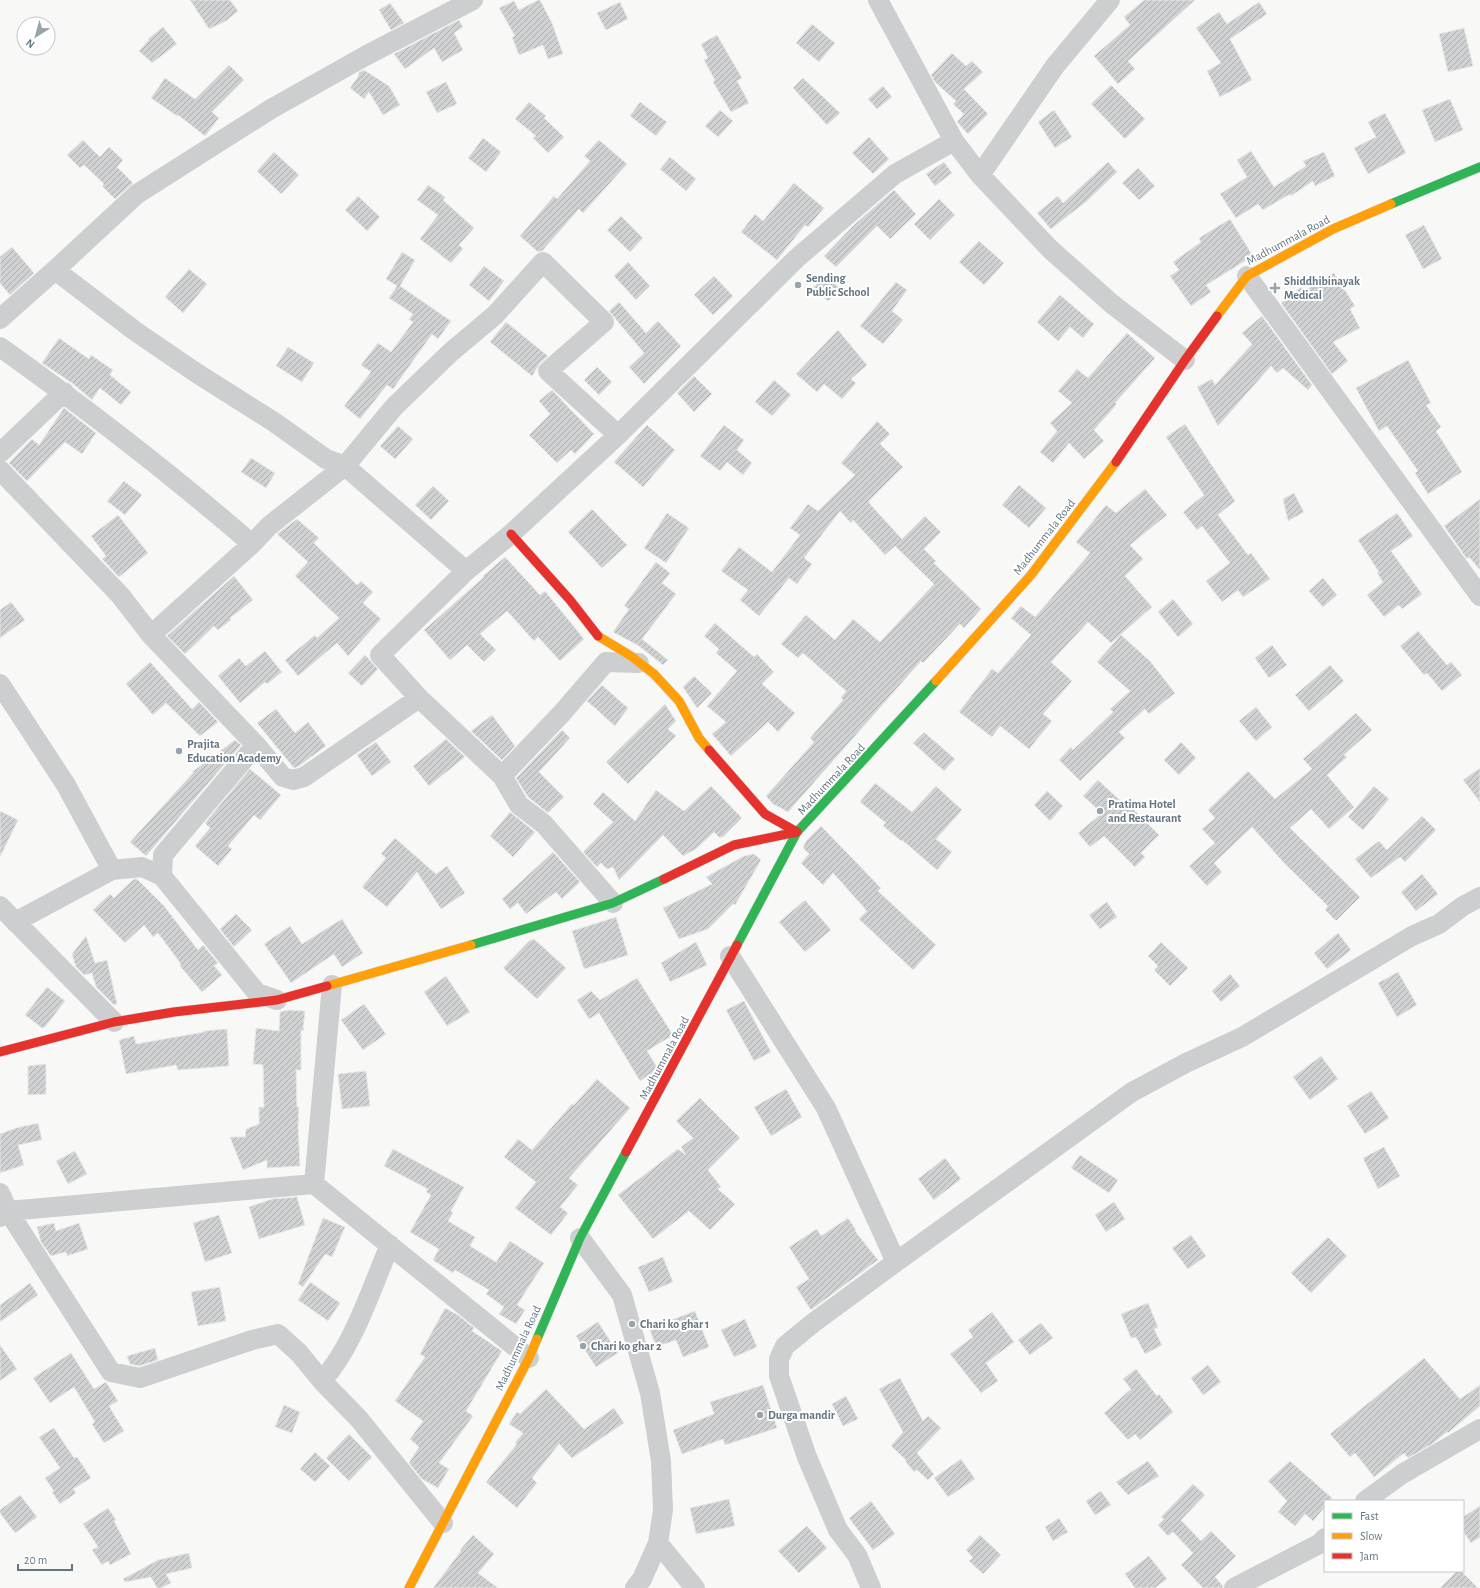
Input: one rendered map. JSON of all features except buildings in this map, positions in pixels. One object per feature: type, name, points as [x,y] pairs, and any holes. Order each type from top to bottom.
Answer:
[{"type":"street","points":[[0,319],[137,194],[271,109],[367,55],[473,0]]},
{"type":"street","points":[[878,0],[954,141],[980,175],[1055,254],[1112,304],[1185,360]]},
{"type":"street","points":[[980,175],[1055,66],[1110,0]]},
{"type":"street","points":[[613,903],[544,824],[519,805],[502,776],[419,698],[380,655],[466,572],[511,534],[618,435],[797,258],[895,174],[954,141]]},
{"type":"street","name":"Madhummala Road","points":[[409,1588],[529,1358],[580,1238],[666,1080],[730,956],[797,832],[942,675],[1031,575],[1108,474],[1185,360],[1247,276],[1333,229],[1480,167]]},
{"type":"street","points":[[151,635],[252,544],[268,526],[345,466],[394,407],[451,352],[495,315],[543,262],[604,322],[548,371],[618,435]]},
{"type":"street","points":[[55,270],[135,331],[195,372],[274,422],[326,459],[345,466],[466,572]]},
{"type":"street","points":[[1247,276],[1480,596]]},
{"type":"street","points":[[0,347],[64,392],[190,490],[252,544]]},
{"type":"street","points":[[0,453],[64,392]]},
{"type":"street","points":[[0,470],[120,595],[151,635],[256,745],[283,777],[293,780],[304,777],[419,698]]},
{"type":"street","points":[[511,534],[570,600],[600,639],[654,674],[679,701],[699,738],[765,814],[797,832]]},
{"type":"street","points":[[502,776],[562,713],[606,662],[639,663]]},
{"type":"street","points":[[0,684],[66,785],[112,870]]},
{"type":"street","points":[[162,876],[163,855],[256,745]]},
{"type":"street","points":[[0,1052],[114,1022],[174,1012],[277,1000],[332,985],[613,903],[734,845],[797,832]]},
{"type":"street","points":[[15,922],[112,870],[142,867],[162,876],[257,993],[277,1000]]},
{"type":"street","points":[[871,1588],[857,1555],[838,1530],[807,1457],[779,1376],[779,1359],[785,1346],[896,1262],[1132,1092],[1186,1063],[1242,1037],[1412,936],[1439,924],[1463,906],[1480,897]]},
{"type":"street","points":[[0,906],[114,1022]]},
{"type":"street","points":[[730,956],[826,1108],[896,1262]]},
{"type":"street","points":[[314,1184],[332,985]]},
{"type":"street","points":[[4,1214],[314,1184],[529,1358]]},
{"type":"street","points":[[0,1192],[4,1214],[111,1372],[140,1378],[252,1340],[278,1334],[299,1352],[322,1380],[359,1419],[443,1523]]},
{"type":"street","points":[[580,1238],[622,1295],[650,1393],[661,1461],[663,1510],[658,1543],[642,1579],[635,1588]]},
{"type":"street","points":[[322,1380],[334,1367],[358,1320],[390,1245]]},
{"type":"street","points":[[1366,1500],[1402,1474],[1480,1430]]},
{"type":"street","points":[[1234,1588],[1319,1544],[1324,1539]]},
{"type":"street","points":[[658,1543],[695,1588]]},
{"type":"traffic: fast","points":[[1391,204],[1480,167]]},
{"type":"traffic: fast","points":[[737,945],[797,832],[936,681]]},
{"type":"traffic: fast","points":[[471,945],[613,903],[664,879]]},
{"type":"traffic: fast","points":[[537,1339],[580,1238],[626,1152]]},
{"type":"traffic: slow","points":[[1217,316],[1247,276],[1333,229],[1391,204]]},
{"type":"traffic: slow","points":[[936,681],[1031,575],[1116,462]]},
{"type":"traffic: slow","points":[[598,636],[631,656],[654,674],[679,701],[699,738],[709,750]]},
{"type":"traffic: slow","points":[[327,986],[471,945]]},
{"type":"traffic: slow","points":[[409,1588],[529,1358],[537,1339]]},
{"type":"traffic: jam","points":[[1116,462],[1185,360],[1217,316]]},
{"type":"traffic: jam","points":[[511,534],[570,600],[598,636]]},
{"type":"traffic: jam","points":[[664,879],[734,845],[797,832],[765,814],[709,750]]},
{"type":"traffic: jam","points":[[626,1152],[737,945]]},
{"type":"traffic: jam","points":[[0,1052],[114,1022],[174,1012],[277,1000],[327,986]]},
{"type":"place","name":"Sending Public School","points":[[798,285]]},
{"type":"place","name":"Shiddhibinayak Medical","points":[[1275,288]]},
{"type":"place","name":"Prajita Education Academy","points":[[179,751]]},
{"type":"place","name":"Pratima Hotel and Restaurant","points":[[1100,811]]},
{"type":"place","name":"Chari ko ghar 1","points":[[632,1324]]},
{"type":"place","name":"Chari ko ghar 2","points":[[583,1346]]},
{"type":"place","name":"Durga mandir","points":[[760,1415]]}]
